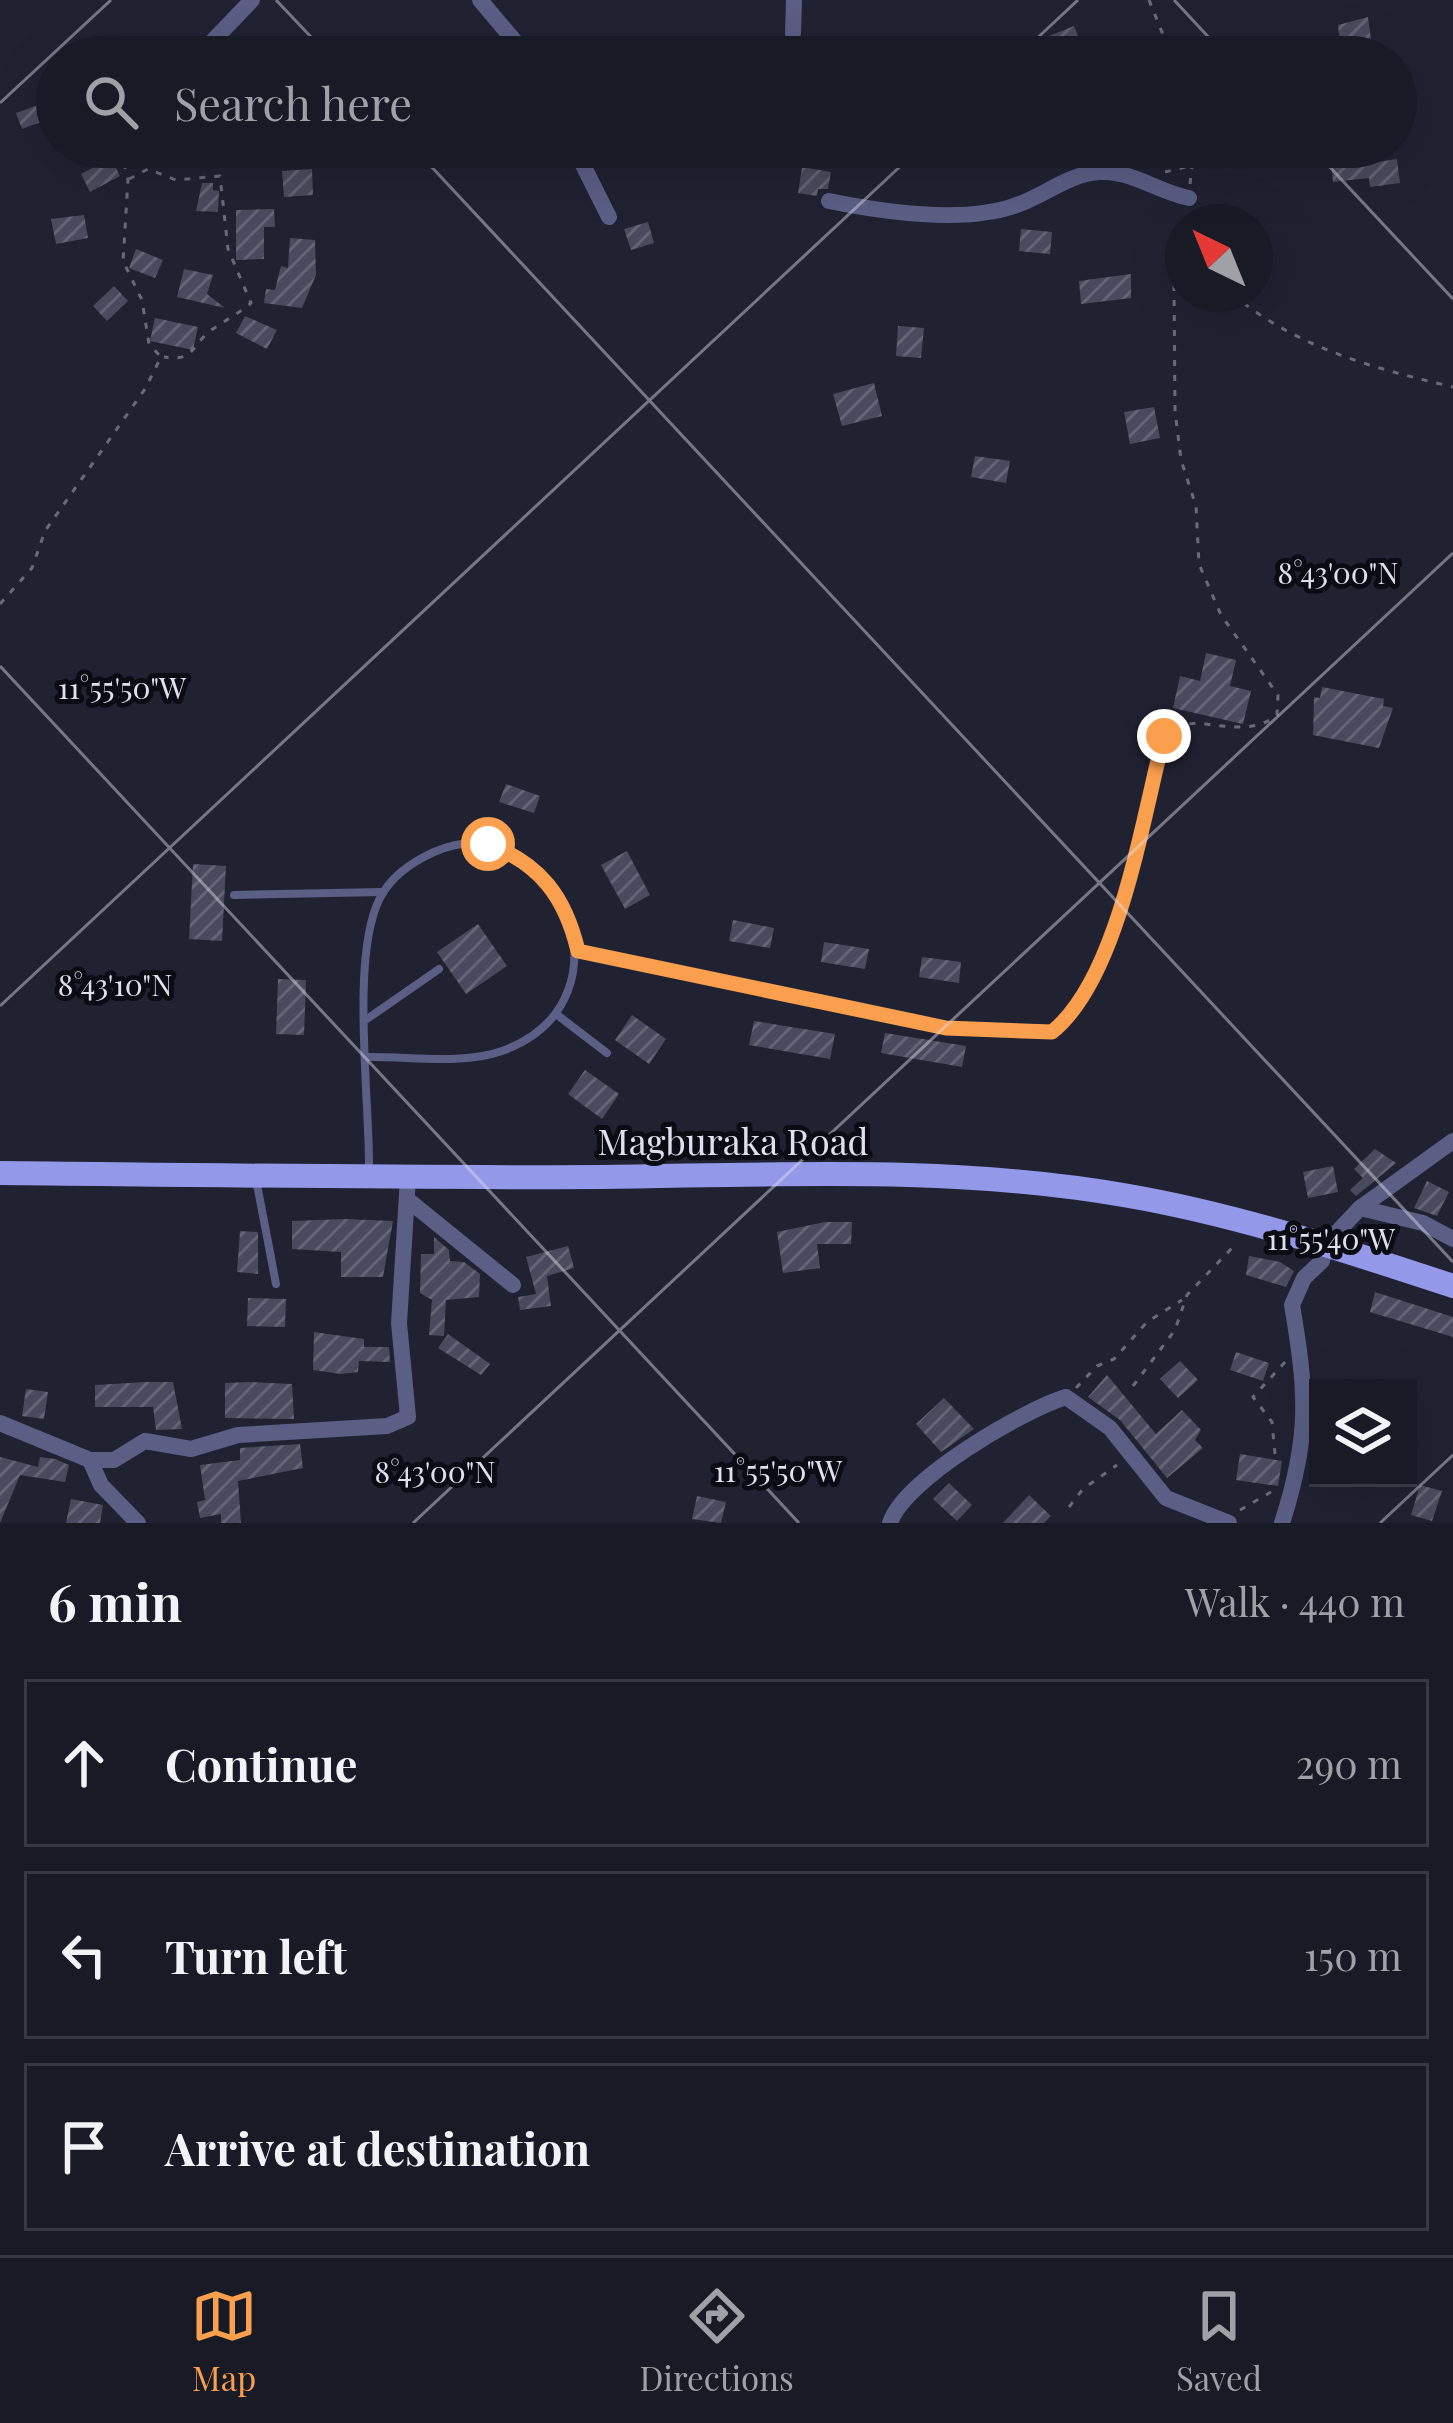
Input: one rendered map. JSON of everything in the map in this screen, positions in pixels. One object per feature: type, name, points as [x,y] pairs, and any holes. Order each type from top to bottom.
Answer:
[{"type":"main road","name":"Magburaka Road","points":[[0,1173],[369,1178],[408,1189],[887,1174],[1015,1182],[1130,1196],[1326,1244],[1453,1286]]},
{"type":"street","points":[[218,36],[252,0]]},
{"type":"street","points":[[480,0],[510,36]]},
{"type":"street","points":[[793,33],[794,0]]},
{"type":"street","points":[[584,168],[609,217]]},
{"type":"street","points":[[829,201],[911,217],[971,213],[1010,208],[1097,172],[1127,174],[1163,193],[1189,198]]},
{"type":"street","points":[[1282,1523],[1303,1459],[1306,1412],[1292,1305],[1304,1278],[1322,1261],[1326,1244],[1360,1208],[1453,1141]]},
{"type":"street","points":[[408,1189],[513,1285]]},
{"type":"street","points":[[0,1423],[90,1460],[114,1460],[145,1441],[190,1449],[238,1435],[387,1426],[408,1417],[399,1323],[408,1189]]},
{"type":"street","points":[[1360,1208],[1423,1222],[1453,1239]]},
{"type":"street","points":[[890,1523],[905,1493],[1015,1416],[1066,1397],[1110,1428],[1166,1498],[1227,1522]]},
{"type":"street","points":[[90,1460],[101,1486],[139,1523]]},
{"type":"lane","points":[[366,1057],[486,1055],[535,1034],[556,1014],[578,951],[560,896],[543,875],[520,856],[488,844],[451,845],[419,859],[384,892],[368,937],[366,1057],[369,1178]]},
{"type":"lane","points":[[234,895],[384,892]]},
{"type":"lane","points":[[578,951],[946,1028]]},
{"type":"lane","points":[[366,1020],[439,969]]},
{"type":"lane","points":[[556,1014],[607,1053]]},
{"type":"lane","points":[[255,1176],[276,1284]]},
{"type":"path","points":[[1149,0],[1164,36]]},
{"type":"path","points":[[125,168],[123,261],[142,300],[142,328],[161,357],[181,360],[197,351],[207,333],[251,303],[228,249],[220,176],[176,180],[148,169],[128,179]]},
{"type":"path","points":[[946,1028],[1052,1032],[1072,1016],[1108,946],[1166,730],[1182,724],[1250,728],[1277,716],[1278,694],[1222,615],[1199,564],[1196,506],[1181,460],[1174,411],[1174,312]]},
{"type":"path","points":[[1261,312],[1302,338],[1372,370],[1453,387]]},
{"type":"path","points":[[0,604],[32,568],[45,531],[145,389],[161,357]]},
{"type":"path","points":[[1066,1397],[1097,1366],[1114,1359],[1147,1322],[1186,1295],[1232,1248]]},
{"type":"path","points":[[1132,1386],[1175,1330],[1186,1295]]},
{"type":"path","points":[[1275,1454],[1272,1421],[1253,1397],[1288,1359],[1298,1357]]},
{"type":"path","points":[[1070,1507],[1105,1470],[1122,1463]]},
{"type":"path","points":[[1227,1522],[1271,1492]]},
{"type":"building","points":[[1368,17],[1371,36],[1339,36],[1338,25]]},
{"type":"building","points":[[1074,26],[1078,36],[1049,36]]},
{"type":"building","points":[[36,106],[36,124],[22,129],[16,113]]},
{"type":"building","points":[[92,168],[116,168],[120,176],[90,192],[81,174]]},
{"type":"building","points":[[802,168],[831,172],[828,189],[818,189],[817,196],[798,193]]},
{"type":"building","points":[[1332,168],[1398,168],[1400,183],[1370,187],[1369,178],[1333,182]]},
{"type":"building","points":[[312,169],[313,195],[284,197],[282,171]]},
{"type":"building","points":[[202,183],[213,183],[213,190],[219,191],[218,212],[196,211]]},
{"type":"building","points":[[274,209],[275,227],[264,227],[264,259],[236,260],[236,210]]},
{"type":"building","points":[[84,215],[88,238],[56,244],[51,219]]},
{"type":"building","points":[[648,222],[654,243],[631,250],[624,229]]},
{"type":"building","points":[[1021,229],[1052,232],[1050,254],[1019,251]]},
{"type":"building","points":[[290,238],[315,240],[316,275],[302,308],[264,303],[266,289],[275,290],[281,266],[288,268]]},
{"type":"building","points":[[136,249],[163,260],[155,278],[129,268]]},
{"type":"building","points":[[184,269],[213,275],[207,294],[225,308],[177,297]]},
{"type":"building","points":[[1131,274],[1131,298],[1081,304],[1079,281]]},
{"type":"building","points":[[114,286],[128,301],[107,321],[93,306]]},
{"type":"building","points":[[245,316],[277,330],[267,349],[236,333]]},
{"type":"building","points":[[155,318],[198,327],[193,350],[150,341]]},
{"type":"building","points":[[898,326],[924,328],[921,358],[896,356]]},
{"type":"building","points":[[874,383],[882,416],[842,426],[833,394]]},
{"type":"building","points":[[1154,407],[1160,438],[1130,444],[1124,412]]},
{"type":"building","points":[[975,456],[1010,461],[1006,483],[971,477]]},
{"type":"building","points":[[1206,653],[1236,660],[1230,686],[1251,691],[1243,724],[1173,708],[1180,676],[1200,681]]},
{"type":"building","points":[[1322,687],[1384,699],[1383,706],[1393,708],[1379,748],[1313,735],[1314,697],[1320,698]]},
{"type":"building","points":[[506,784],[540,796],[534,813],[499,802]]},
{"type":"building","points":[[627,851],[650,895],[625,909],[601,865]]},
{"type":"building","points":[[193,864],[226,866],[222,941],[189,939]]},
{"type":"building","points":[[733,920],[774,928],[770,948],[729,941]]},
{"type":"building","points":[[478,924],[507,966],[466,994],[437,952]]},
{"type":"building","points":[[824,942],[869,949],[865,969],[821,962]]},
{"type":"building","points":[[922,957],[961,962],[959,983],[919,977]]},
{"type":"building","points":[[278,979],[306,980],[304,1035],[276,1034]]},
{"type":"building","points":[[632,1015],[666,1039],[649,1064],[615,1040]]},
{"type":"building","points":[[754,1021],[835,1034],[830,1059],[749,1045]]},
{"type":"building","points":[[885,1033],[966,1046],[962,1067],[881,1053]]},
{"type":"building","points":[[585,1070],[619,1094],[602,1119],[568,1094]]},
{"type":"building","points":[[1375,1149],[1396,1163],[1356,1196],[1350,1190],[1363,1178],[1354,1169]]},
{"type":"building","points":[[1333,1166],[1338,1192],[1308,1198],[1303,1172]]},
{"type":"building","points":[[1427,1181],[1449,1192],[1437,1216],[1414,1208]]},
{"type":"building","points":[[292,1221],[393,1221],[383,1277],[341,1277],[341,1252],[292,1249]]},
{"type":"building","points":[[852,1222],[851,1244],[817,1244],[820,1268],[783,1273],[777,1232]]},
{"type":"building","points":[[240,1231],[258,1232],[258,1274],[237,1272]]},
{"type":"building","points":[[434,1237],[449,1250],[450,1261],[464,1262],[480,1274],[479,1297],[446,1300],[444,1336],[429,1335],[432,1300],[420,1293],[421,1254],[434,1254]]},
{"type":"building","points":[[568,1246],[574,1268],[547,1276],[551,1306],[520,1310],[518,1297],[536,1294],[526,1257]]},
{"type":"building","points":[[1249,1256],[1280,1262],[1294,1271],[1286,1287],[1246,1275]]},
{"type":"building","points":[[1375,1292],[1453,1317],[1453,1337],[1370,1312]]},
{"type":"building","points":[[248,1298],[286,1299],[285,1327],[247,1326]]},
{"type":"building","points":[[314,1332],[364,1339],[364,1347],[389,1347],[390,1362],[359,1361],[358,1372],[341,1374],[313,1370]]},
{"type":"building","points":[[448,1334],[490,1364],[481,1375],[438,1348]]},
{"type":"building","points":[[1236,1352],[1269,1363],[1263,1381],[1230,1370]]},
{"type":"building","points":[[1180,1361],[1198,1380],[1178,1398],[1160,1379]]},
{"type":"building","points":[[1107,1375],[1156,1434],[1182,1410],[1201,1430],[1195,1440],[1203,1448],[1167,1478],[1120,1420],[1088,1397]]},
{"type":"building","points":[[173,1382],[182,1429],[156,1430],[153,1407],[95,1407],[95,1385]]},
{"type":"building","points":[[225,1383],[292,1384],[294,1419],[225,1418]]},
{"type":"building","points":[[26,1389],[48,1392],[44,1419],[22,1416]]},
{"type":"building","points":[[944,1398],[974,1429],[941,1452],[916,1424]]},
{"type":"building","points":[[300,1444],[303,1468],[238,1481],[241,1523],[221,1523],[221,1514],[200,1518],[197,1502],[205,1500],[200,1465],[240,1460],[240,1448]]},
{"type":"building","points":[[1240,1454],[1282,1461],[1278,1486],[1236,1480]]},
{"type":"building","points":[[0,1457],[38,1467],[40,1457],[55,1459],[69,1465],[65,1482],[20,1475],[0,1523]]},
{"type":"building","points":[[949,1483],[972,1505],[957,1521],[933,1499]]},
{"type":"building","points":[[1420,1485],[1442,1491],[1432,1521],[1411,1515]]},
{"type":"building","points":[[1029,1495],[1051,1516],[1044,1523],[1003,1523]]},
{"type":"building","points":[[697,1496],[726,1502],[721,1523],[692,1519]]},
{"type":"building","points":[[71,1499],[103,1505],[100,1523],[66,1523]]},
{"type":"route","points":[[488,844],[520,856],[543,875],[560,896],[578,951],[946,1028],[1008,1034],[1052,1032],[1072,1016],[1108,946],[1164,736]]}]
